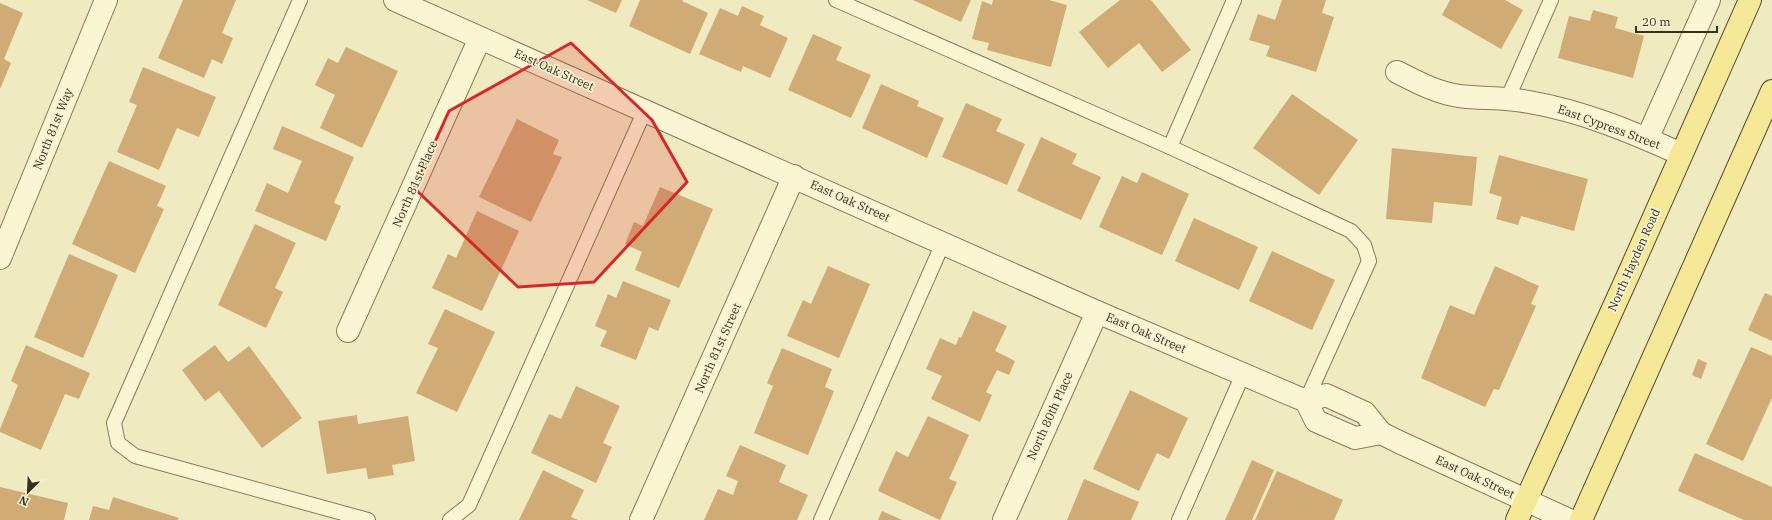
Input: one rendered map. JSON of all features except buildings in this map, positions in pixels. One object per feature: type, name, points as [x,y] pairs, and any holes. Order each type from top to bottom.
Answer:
[{"type":"main road","name":"North Hayden Road","points":[[1517,520],[1630,271],[1750,0]]},
{"type":"main road","points":[[1581,520],[1772,92]]},
{"type":"street","name":"North 81st Way","points":[[0,258],[106,0]]},
{"type":"street","name":"East Oak Street","points":[[395,0],[794,176],[1097,312],[1306,401],[1316,421],[1355,438],[1381,433],[1569,520]]},
{"type":"street","points":[[1647,139],[1709,0]]},
{"type":"street","name":"North 81st Place","points":[[348,331],[480,38]]},
{"type":"street","name":"East Cypress Street","points":[[1397,72],[1426,87],[1458,96],[1527,101],[1561,109],[1647,139],[1681,154]]},
{"type":"street","name":"North 81st Street","points":[[641,520],[794,176]]},
{"type":"street","name":"North 80th Place","points":[[1004,520],[1097,312]]},
{"type":"lane","points":[[300,0],[114,423],[118,443],[135,456],[368,520]]},
{"type":"lane","points":[[836,0],[1170,147],[1351,231],[1364,245],[1369,261],[1306,401]]},
{"type":"lane","points":[[1170,147],[1234,0]]},
{"type":"lane","points":[[1507,100],[1551,0]]},
{"type":"lane","points":[[450,520],[469,505],[645,110]]},
{"type":"lane","points":[[821,520],[943,243]]},
{"type":"lane","points":[[1179,520],[1243,374]]},
{"type":"highlighted area","points":[[571,43],[652,120],[687,182],[594,282],[518,287],[414,188],[449,111]]}]
